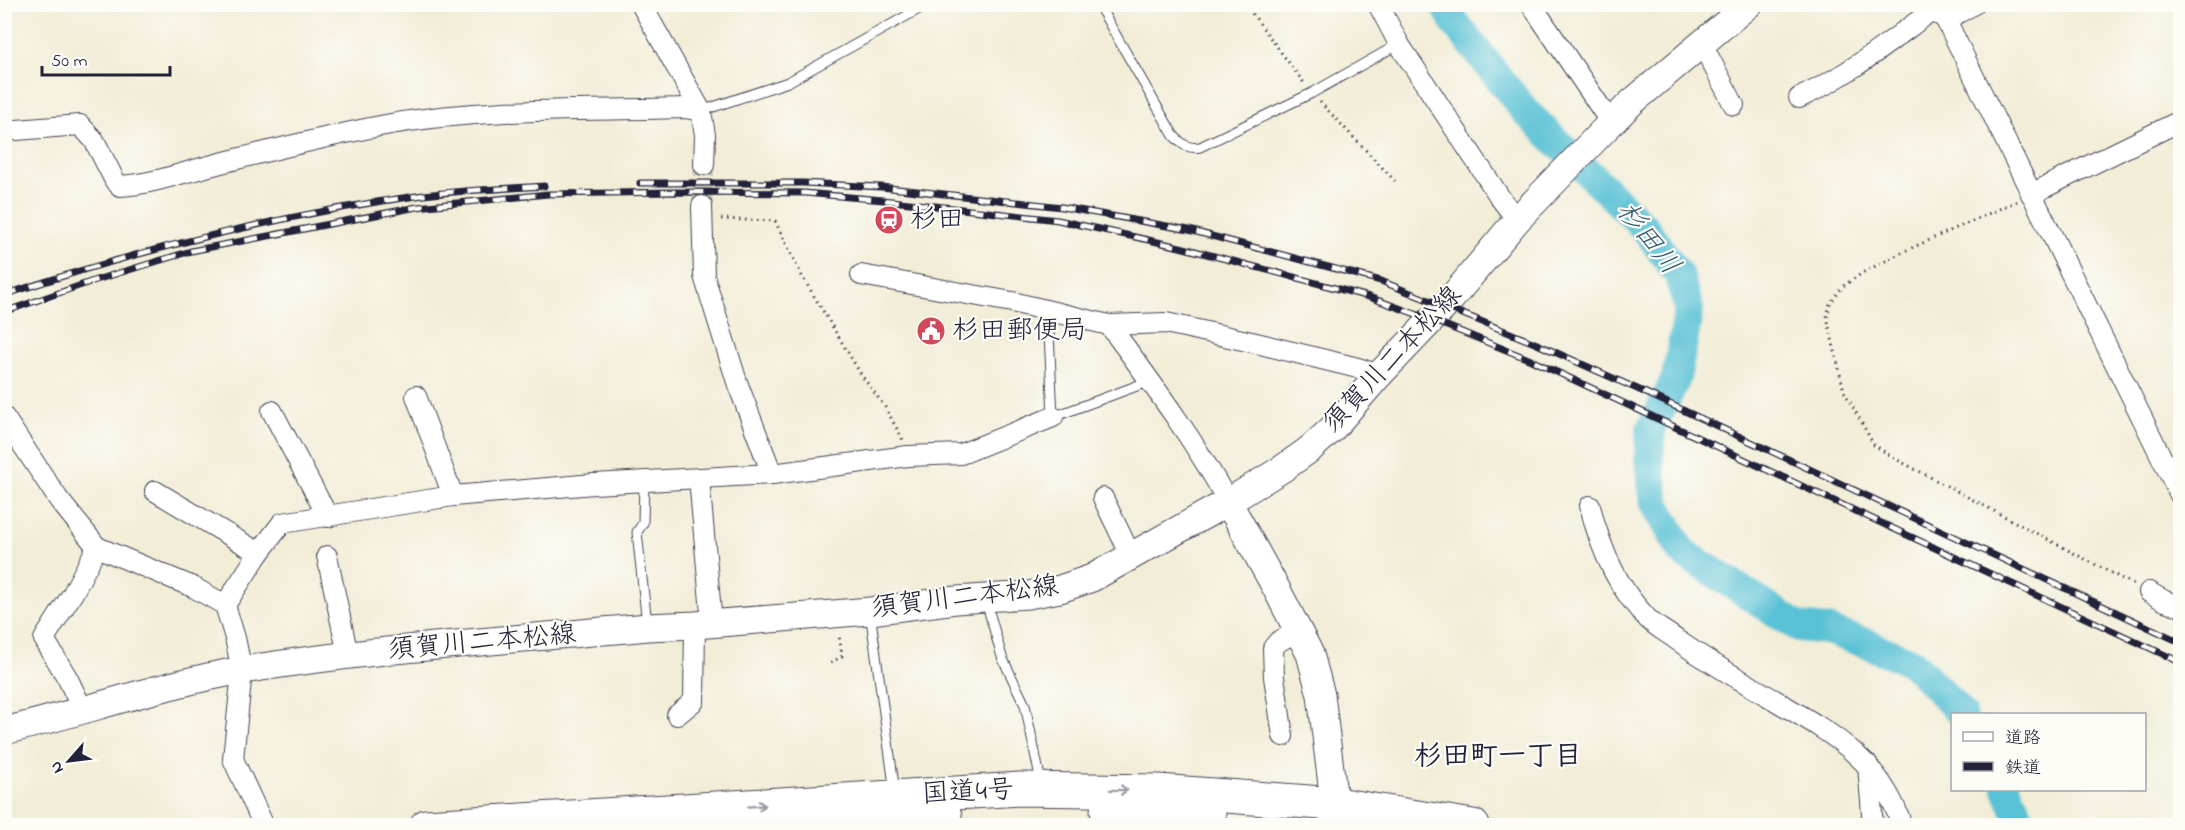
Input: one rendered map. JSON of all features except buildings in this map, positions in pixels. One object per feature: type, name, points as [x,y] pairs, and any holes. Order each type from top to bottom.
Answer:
[{"type":"highway","name":"国道4号","points":[[426,825],[1043,789],[1158,791],[1334,818]]},
{"type":"highway","name":"国道4号","points":[[828,825],[1049,808],[1139,819],[1261,816],[1473,825]]},
{"type":"main road","name":"須賀川二本松線","points":[[4,731],[188,681],[348,656],[647,627],[703,625],[986,599],[1060,589],[1092,578],[1228,502],[1310,449],[1349,411],[1378,375],[1452,297],[1521,216],[1607,127],[1631,103],[1749,4]]},
{"type":"main road","points":[[1228,502],[1310,654],[1321,695],[1334,818]]},
{"type":"street","points":[[641,4],[701,111],[705,135],[704,165]]},
{"type":"street","points":[[1378,4],[1400,44],[1501,199],[1521,216]]},
{"type":"street","points":[[1531,4],[1607,127]]},
{"type":"street","points":[[1946,20],[1974,4]]},
{"type":"street","points":[[1799,98],[1836,80],[1926,15],[1934,13],[1946,20],[2181,495]]},
{"type":"street","points":[[1702,44],[1734,105]]},
{"type":"street","points":[[4,131],[80,125],[94,140],[115,181],[120,186],[146,184],[269,150],[390,124],[446,117],[534,112],[686,108],[701,111]]},
{"type":"street","points":[[2031,194],[2181,121]]},
{"type":"street","points":[[702,212],[704,276],[737,382],[772,474]]},
{"type":"street","points":[[861,274],[1048,310],[1109,325],[1166,323],[1268,345],[1378,375]]},
{"type":"street","points":[[1109,325],[1207,464],[1228,502]]},
{"type":"street","points":[[416,396],[453,496]]},
{"type":"street","points":[[272,411],[328,517]]},
{"type":"street","points":[[225,606],[259,553],[282,523],[453,496],[594,484],[772,474],[908,456],[961,454],[1053,417]]},
{"type":"street","points":[[8,430],[97,547],[193,586],[225,606],[242,671],[233,759],[264,825]]},
{"type":"street","points":[[677,715],[694,701],[703,625],[699,478]]},
{"type":"street","points":[[155,491],[259,553]]},
{"type":"street","points":[[1103,498],[1131,556]]},
{"type":"street","points":[[1590,506],[1606,557],[1623,588],[1648,620],[1692,651],[1833,734],[1868,765],[1881,782],[1902,825]]},
{"type":"street","points":[[83,711],[68,679],[44,639],[97,547]]},
{"type":"street","points":[[327,556],[348,656]]},
{"type":"street","points":[[2149,592],[2165,601],[2181,606]]},
{"type":"street","points":[[1283,736],[1274,677],[1273,648],[1278,642],[1298,631]]},
{"type":"street","points":[[1868,765],[1873,825]]},
{"type":"lane","points":[[701,111],[788,82],[928,4]]},
{"type":"lane","points":[[1098,4],[1174,136],[1183,146],[1192,148],[1200,147],[1312,93],[1400,44]]},
{"type":"lane","points":[[1048,310],[1053,417],[1150,381]]},
{"type":"lane","points":[[644,482],[643,523],[637,532],[647,627]]},
{"type":"lane","points":[[986,599],[1002,657],[1024,705],[1043,789]]},
{"type":"lane","points":[[870,611],[896,797]]},
{"type":"path","points":[[2031,194],[1907,250],[1864,272],[1843,286],[1830,304],[1827,317],[1844,391],[1874,445],[1894,458],[2149,592]]},
{"type":"path","points":[[702,212],[775,221],[802,276],[862,376],[902,435],[908,456]]},
{"type":"path","points":[[831,663],[842,656],[836,614]]},
{"type":"waterway","name":"杉田川","points":[[1445,4],[1455,23],[1525,111],[1646,229],[1679,276],[1689,310],[1676,378],[1651,429],[1649,458],[1655,503],[1682,552],[1799,627],[1827,630],[1913,663],[1961,713]]},
{"type":"waterway","name":"杉田川","points":[[2007,791],[2023,826]]},
{"type":"tunnel","points":[[702,206],[704,165]]},
{"type":"railway","points":[[640,183],[803,183],[881,187],[1062,207],[1189,230],[1381,281],[1537,344],[1644,392],[2180,642]]},
{"type":"railway","points":[[4,295],[106,263],[260,224],[364,204],[432,194],[544,186]]},
{"type":"railway","points":[[4,312],[96,280],[191,251],[417,207],[548,194],[805,193],[1058,220],[1180,247],[1369,297],[1432,320],[1531,360],[2180,662]]},
{"type":"place","name":"杉田","points":[[889,220]]},
{"type":"place","name":"杉田郵便局","points":[[931,331]]},
{"type":"district","name":"杉田町一丁目","points":[[1498,757]]}]
